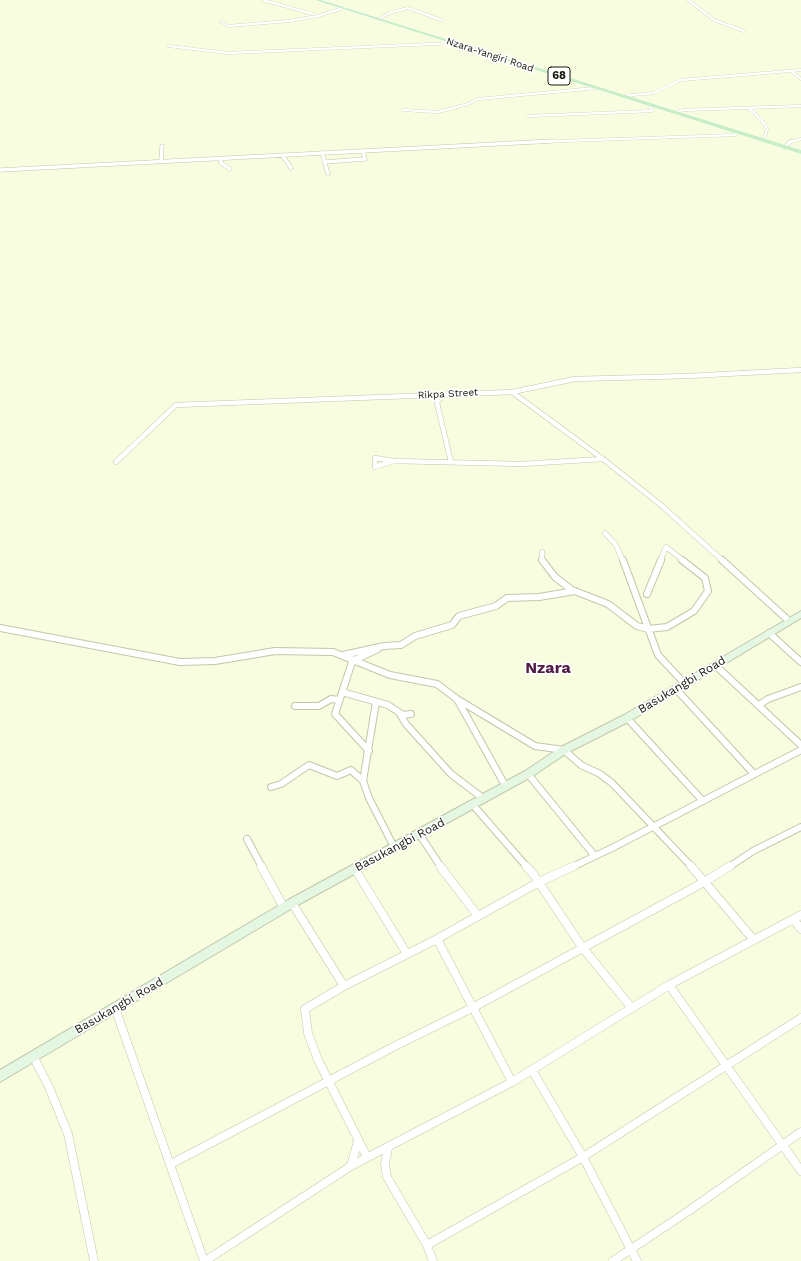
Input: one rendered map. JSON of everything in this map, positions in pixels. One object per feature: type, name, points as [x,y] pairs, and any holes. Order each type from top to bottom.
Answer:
[{"type":"main road","name":"Nzara-Yangiri Road","points":[[317,0],[801,152]]},
{"type":"street","points":[[263,0],[309,14],[326,14]]},
{"type":"street","points":[[688,0],[714,20],[744,31]]},
{"type":"street","points":[[222,22],[227,26],[300,20],[326,14],[343,8]]},
{"type":"street","points":[[379,19],[389,13],[408,8],[441,20]]},
{"type":"street","points":[[169,46],[228,53],[455,43]]},
{"type":"street","points":[[622,96],[656,92],[679,80],[801,70]]},
{"type":"street","points":[[791,71],[801,79]]},
{"type":"street","points":[[404,110],[438,112],[468,104],[478,99],[596,88]]},
{"type":"street","points":[[528,116],[652,111],[649,104]]},
{"type":"street","points":[[674,112],[684,110],[750,109],[801,106]]},
{"type":"street","points":[[750,109],[765,124],[767,129],[764,140]]},
{"type":"street","points":[[0,170],[570,140],[734,135],[738,132]]},
{"type":"street","points":[[785,147],[792,140],[801,139]]},
{"type":"street","points":[[161,161],[162,146]]},
{"type":"street","points":[[325,162],[365,159],[363,151]]},
{"type":"street","points":[[322,153],[323,162],[325,162],[328,174]]},
{"type":"street","points":[[283,156],[291,168]]},
{"type":"street","points":[[221,159],[221,163],[230,169]]},
{"type":"street","name":"Rikpa Street","points":[[116,462],[176,405],[512,392],[574,379],[688,376],[801,370]]},
{"type":"street","points":[[512,392],[603,459],[662,506],[788,621]]},
{"type":"street","points":[[442,395],[437,404],[451,462]]},
{"type":"street","points":[[394,461],[521,464],[603,459]]},
{"type":"street","points":[[605,533],[616,545],[644,614],[658,655],[680,687],[754,774]]},
{"type":"street","points":[[542,552],[542,561],[555,577],[575,591],[608,604],[637,626],[648,629],[667,627],[694,611],[704,599],[708,591],[704,578],[666,546],[647,594]]},
{"type":"street","points":[[343,655],[384,646],[401,645],[415,636],[452,625],[459,616],[496,606],[508,598],[539,597],[575,591]]},
{"type":"street","name":"Basukangbi Road","points":[[0,1076],[288,906],[395,849],[506,787],[564,750],[627,718],[801,614]]},
{"type":"street","points":[[0,628],[180,662],[215,661],[275,651],[323,651],[343,655],[390,675],[437,684],[458,699],[535,746],[564,750],[581,765],[600,774],[612,783],[706,881],[753,939]]},
{"type":"street","points":[[770,633],[801,662]]},
{"type":"street","points":[[369,751],[335,714],[354,660],[384,646]]},
{"type":"street","points":[[715,665],[801,745]]},
{"type":"street","points":[[758,705],[768,699],[801,687]]},
{"type":"street","points":[[342,692],[388,705],[400,714],[406,724],[432,751],[451,774],[484,799]]},
{"type":"street","points":[[295,706],[319,706],[331,699],[339,700]]},
{"type":"street","points":[[458,699],[506,787]]},
{"type":"street","points":[[363,781],[376,702]]},
{"type":"street","points":[[400,714],[411,714]]},
{"type":"street","points":[[627,718],[702,800]]},
{"type":"street","points":[[367,1157],[318,1060],[308,1033],[304,1011],[307,1007],[344,986],[437,939],[539,882],[654,826],[801,750]]},
{"type":"street","points":[[271,787],[281,784],[309,765],[337,776],[351,770],[363,781],[369,798],[395,849]]},
{"type":"street","points":[[528,774],[594,855]]},
{"type":"street","points":[[473,805],[539,882],[582,947],[631,1007]]},
{"type":"street","points":[[171,1164],[395,1046],[474,1007],[706,881],[753,851],[801,827]]},
{"type":"street","points":[[420,835],[478,916]]},
{"type":"street","points":[[247,839],[288,906],[344,986]]},
{"type":"street","points":[[355,869],[407,954]]},
{"type":"street","points":[[115,1008],[204,1261],[351,1166],[512,1082],[631,1007],[669,985],[753,939],[801,915]]},
{"type":"street","points":[[793,920],[801,929]]},
{"type":"street","points":[[437,939],[512,1082]]},
{"type":"street","points":[[669,985],[801,1171]]},
{"type":"street","points":[[426,1245],[583,1157],[727,1067],[801,1018]]},
{"type":"street","points":[[33,1056],[49,1086],[68,1134],[94,1261]]},
{"type":"street","points":[[532,1070],[583,1157],[637,1261]]},
{"type":"street","points":[[613,1261],[783,1146],[801,1132]]},
{"type":"street","points":[[351,1166],[358,1141]]},
{"type":"street","points":[[388,1148],[385,1164],[387,1177],[426,1245],[433,1261]]},
{"type":"district","name":"Nzara","points":[[548,668]]}]
